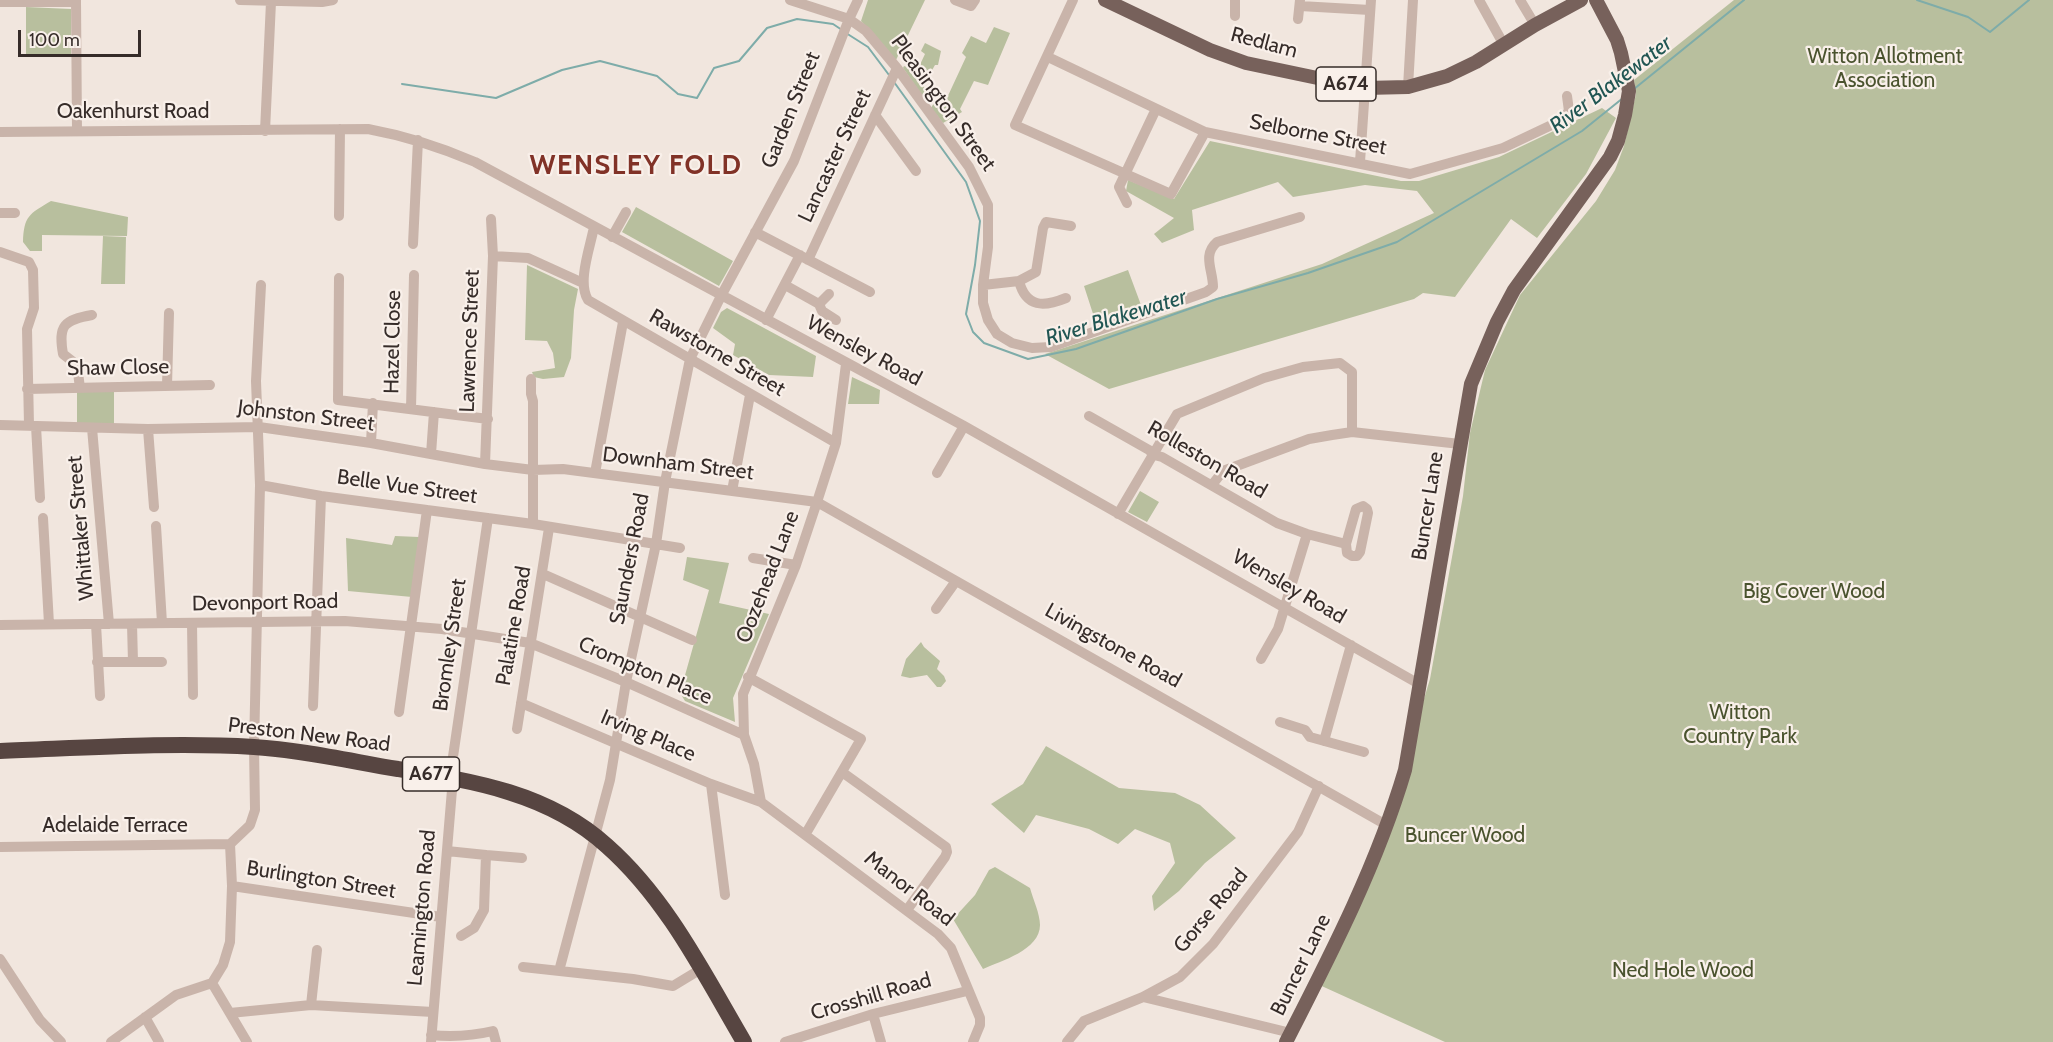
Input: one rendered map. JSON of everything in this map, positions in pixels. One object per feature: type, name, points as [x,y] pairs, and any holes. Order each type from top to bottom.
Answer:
[{"type":"highway","name":"Preston New Road","points":[[0,751],[169,746],[254,747],[451,778],[528,798],[571,818],[595,835],[646,884],[701,969],[740,1041]]},
{"type":"main road","name":"Redlam","points":[[1105,0],[1164,30],[1228,57],[1246,63],[1365,88],[1408,87],[1448,76],[1581,0]]},
{"type":"main road","name":"Buncer Lane","points":[[1289,1037],[1352,909],[1388,826],[1405,770],[1471,384],[1501,314],[1514,290],[1604,166],[1618,141],[1629,91],[1617,40],[1596,0]]},
{"type":"street","points":[[240,0],[272,2],[333,0]]},
{"type":"street","points":[[790,0],[845,28]]},
{"type":"street","name":"Garden Street","points":[[721,296],[794,161],[858,0]]},
{"type":"street","points":[[955,0],[973,3]]},
{"type":"street","points":[[1073,0],[1015,125],[1171,194],[1204,132]]},
{"type":"street","points":[[1235,0],[1235,16]]},
{"type":"street","points":[[1408,87],[1413,0]]},
{"type":"street","points":[[1479,0],[1504,45]]},
{"type":"street","points":[[1520,0],[1535,25]]},
{"type":"street","points":[[0,2],[75,1],[77,131]]},
{"type":"street","points":[[266,131],[272,2]]},
{"type":"street","points":[[1298,19],[1300,3],[1371,5],[1360,162]]},
{"type":"street","name":"Pleasington Street","points":[[845,28],[866,31],[893,76],[969,167],[988,205],[988,247],[983,303],[988,320],[997,334],[1011,343],[1032,348],[1051,347],[1206,292],[1213,287],[1213,275],[1208,259],[1211,247],[1217,242],[1300,217]]},
{"type":"street","name":"Selborne Street","points":[[1048,57],[1204,132],[1410,174],[1503,148],[1560,121],[1569,111],[1567,96]]},
{"type":"street","name":"Lancaster Street","points":[[766,320],[785,285],[804,257],[893,76]]},
{"type":"street","points":[[1127,203],[1119,187],[1156,109]]},
{"type":"street","points":[[874,115],[916,171]]},
{"type":"street","points":[[339,216],[340,129]]},
{"type":"street","name":"Wensley Road","points":[[266,131],[368,129],[418,140],[475,162],[964,426],[1419,684]]},
{"type":"street","name":"Oakenhurst Road","points":[[0,132],[266,131]]},
{"type":"street","points":[[413,244],[418,140]]},
{"type":"street","points":[[612,237],[626,212]]},
{"type":"street","points":[[0,213],[15,213]]},
{"type":"street","points":[[983,285],[1019,281],[1036,272],[1046,218],[1071,226]]},
{"type":"street","name":"Lawrence Street","points":[[485,464],[493,256],[491,219]]},
{"type":"street","points":[[583,288],[594,227]]},
{"type":"street","points":[[755,232],[870,292]]},
{"type":"street","points":[[0,252],[28,262],[33,270],[34,308],[27,329],[27,389],[40,498]]},
{"type":"street","name":"Rawstorne Street","points":[[493,256],[528,258],[583,288],[588,300],[623,322],[836,443]]},
{"type":"street","name":"Hazel Close","points":[[411,409],[414,275]]},
{"type":"street","points":[[339,278],[338,400],[488,418]]},
{"type":"street","points":[[1019,281],[1026,298],[1035,303],[1054,303],[1066,298]]},
{"type":"street","points":[[111,1042],[176,995],[212,983],[223,965],[230,942],[232,886],[230,844],[250,825],[255,810],[254,747],[260,485],[256,381],[261,285]]},
{"type":"street","points":[[785,285],[819,304],[822,311],[836,320]]},
{"type":"street","points":[[819,304],[830,294]]},
{"type":"street","name":"Saunders Road","points":[[559,971],[610,780],[626,682],[656,544],[665,482],[690,359],[721,296]]},
{"type":"street","points":[[167,386],[169,313]]},
{"type":"street","points":[[80,388],[77,365],[63,354],[60,338],[63,326],[74,318],[92,315]]},
{"type":"street","points":[[596,473],[623,322]]},
{"type":"street","points":[[1118,514],[1173,419],[1186,409],[1264,378],[1303,367],[1340,363],[1352,372],[1352,432]]},
{"type":"street","name":"Oozehead Lane","points":[[761,802],[754,764],[744,735],[743,694],[748,677],[796,565],[836,443],[846,364]]},
{"type":"street","points":[[531,379],[533,524]]},
{"type":"street","name":"Shaw Close","points":[[27,389],[210,385]]},
{"type":"street","points":[[732,491],[750,395]]},
{"type":"street","points":[[371,443],[373,404]]},
{"type":"street","points":[[431,454],[434,412]]},
{"type":"street","name":"Rolleston Road","points":[[1089,416],[1277,523],[1346,544]]},
{"type":"street","name":"Johnston Street","points":[[0,425],[148,429],[259,427],[533,470]]},
{"type":"street","points":[[937,473],[964,426]]},
{"type":"street","name":"Whittaker Street","points":[[92,428],[109,624]]},
{"type":"street","points":[[148,429],[154,507]]},
{"type":"street","points":[[1212,485],[1223,471],[1309,439],[1352,432],[1460,444]]},
{"type":"street","name":"Downham Street","points":[[533,470],[563,469],[817,502]]},
{"type":"street","name":"Belle Vue Street","points":[[260,485],[321,496],[533,524],[680,548]]},
{"type":"street","points":[[313,706],[321,496]]},
{"type":"street","name":"Livingstone Road","points":[[817,502],[1388,826]]},
{"type":"street","points":[[399,712],[427,510]]},
{"type":"street","points":[[43,518],[49,624]]},
{"type":"street","name":"Bromley Street","points":[[451,778],[488,518]]},
{"type":"street","points":[[156,526],[162,623]]},
{"type":"street","name":"Palatine Road","points":[[517,729],[549,528]]},
{"type":"street","points":[[1261,659],[1278,628],[1313,535]]},
{"type":"street","points":[[753,558],[796,565]]},
{"type":"street","points":[[543,574],[692,640]]},
{"type":"street","points":[[936,609],[956,581]]},
{"type":"street","name":"Devonport Road","points":[[0,625],[345,621],[411,626],[530,643]]},
{"type":"street","points":[[192,623],[193,695]]},
{"type":"street","points":[[96,624],[100,696]]},
{"type":"street","points":[[132,624],[133,662]]},
{"type":"street","name":"Crompton Place","points":[[530,643],[626,682],[744,735]]},
{"type":"street","points":[[1324,741],[1351,645]]},
{"type":"street","points":[[98,662],[162,662]]},
{"type":"street","points":[[748,677],[861,739],[805,834]]},
{"type":"street","name":"Irving Place","points":[[520,703],[711,784],[761,802]]},
{"type":"street","points":[[1280,722],[1305,730],[1310,737],[1364,752]]},
{"type":"street","points":[[842,772],[946,847],[945,857],[907,910]]},
{"type":"street","name":"Leamington Road","points":[[431,1039],[451,778]]},
{"type":"street","points":[[711,784],[725,895]]},
{"type":"street","name":"Gorse Road","points":[[1067,1042],[1084,1022],[1143,998],[1180,977],[1214,944],[1298,832],[1319,786]]},
{"type":"street","name":"Manor Road","points":[[761,802],[907,910],[938,934],[951,948],[980,1018],[980,1025],[973,1042]]},
{"type":"street","name":"Adelaide Terrace","points":[[0,847],[230,844]]},
{"type":"street","points":[[447,851],[522,858]]},
{"type":"street","points":[[460,936],[474,928],[484,910],[486,855]]},
{"type":"street","name":"Burlington Street","points":[[232,886],[441,917]]},
{"type":"street","points":[[311,1005],[317,951]]},
{"type":"street","points":[[0,959],[40,1020],[61,1042]]},
{"type":"street","points":[[523,967],[633,979],[673,986],[701,969]]},
{"type":"street","points":[[212,983],[247,1042]]},
{"type":"street","name":"Crosshill Road","points":[[785,1042],[873,1014],[968,993]]},
{"type":"street","points":[[1143,998],[1289,1037]]},
{"type":"street","points":[[230,1013],[311,1005],[433,1012]]},
{"type":"street","points":[[873,1014],[881,1042]]},
{"type":"street","points":[[145,1017],[159,1042]]},
{"type":"street","points":[[431,1039],[472,1036],[493,1030],[496,1042]]},
{"type":"green space","points":[[868,0],[925,0],[896,60],[861,21]]},
{"type":"green space","name":"Witton Country Park","points":[[1734,0],[2053,0],[2053,1042],[1445,1042],[1315,983],[1352,909],[1409,748],[1430,679],[1463,496],[1470,433],[1485,370],[1520,295],[1596,201],[1615,170],[1624,146],[1636,94],[1634,80]]},
{"type":"green space","points":[[26,7],[71,9],[71,54],[26,54]]},
{"type":"green space","points":[[994,27],[1010,33],[988,85],[974,81],[960,109],[962,112],[943,123],[931,108],[938,96],[946,100],[966,57],[962,53],[971,36],[986,43]]},
{"type":"green space","points":[[925,43],[941,51],[938,65],[935,65],[923,86],[931,92],[929,97],[932,99],[928,104],[903,68],[904,66],[917,71],[925,54],[921,51]]},
{"type":"green space","points":[[1602,108],[1616,118],[1586,174],[1537,238],[1511,219],[1455,297],[1423,293],[1414,299],[1109,389],[1045,354],[1322,264],[1434,213],[1417,191],[1365,185],[1293,197],[1278,182],[1192,210],[1194,230],[1162,243],[1154,234],[1174,218],[1126,191],[1128,180],[1174,199],[1210,141],[1401,181],[1419,181],[1499,157]]},
{"type":"green space","points":[[51,201],[128,217],[127,236],[42,235],[42,251],[30,251],[23,242],[26,221],[33,213]]},
{"type":"green space","points":[[636,207],[733,261],[719,286],[622,232]]},
{"type":"green space","points":[[103,236],[126,237],[125,284],[101,284]]},
{"type":"green space","points":[[527,265],[578,289],[574,310],[571,358],[564,377],[543,379],[534,377],[532,372],[555,368],[553,353],[547,341],[525,340]]},
{"type":"green space","points":[[1128,270],[1141,305],[1095,320],[1084,286]]},
{"type":"green space","points":[[727,308],[816,356],[813,377],[769,375],[733,355],[735,344],[713,328],[721,312]]},
{"type":"green space","points":[[852,377],[880,390],[879,404],[848,404]]},
{"type":"green space","points":[[114,387],[114,428],[77,427],[77,388]]},
{"type":"green space","points":[[1140,491],[1159,502],[1147,522],[1128,512]]},
{"type":"green space","points":[[395,536],[419,537],[412,597],[348,591],[346,538],[392,545]]},
{"type":"green space","points":[[687,557],[729,563],[719,603],[769,614],[733,698],[735,722],[685,701],[680,693],[709,590],[683,580]]},
{"type":"green space","points":[[921,642],[940,661],[937,669],[946,681],[941,687],[937,687],[927,675],[910,678],[901,676],[906,659]]},
{"type":"green space","points":[[1046,746],[1119,788],[1175,793],[1200,805],[1236,838],[1205,863],[1179,891],[1154,911],[1152,896],[1175,863],[1170,843],[1135,829],[1118,844],[1089,829],[1036,815],[1024,833],[991,804],[1023,784]]},
{"type":"green space","points":[[995,867],[1030,888],[1040,925],[1038,934],[1027,948],[983,969],[953,919],[975,895],[989,870]]},
{"type":"waterway","name":"River Blakewater","points":[[1634,89],[1744,0]]},
{"type":"waterway","name":"River Blakewater","points":[[1917,0],[1968,17],[1990,32],[2029,0]]},
{"type":"waterway","name":"River Blakewater","points":[[402,84],[496,98],[562,70],[600,61],[657,76],[678,94],[697,98],[714,68],[739,61],[767,28],[797,19],[833,24],[842,30]]},
{"type":"waterway","name":"River Blakewater","points":[[846,33],[868,47],[889,75]]},
{"type":"waterway","name":"River Blakewater","points":[[894,82],[966,182],[980,221],[966,314],[973,332],[984,343],[1028,359],[1076,349],[1217,299],[1308,273],[1397,242],[1582,131],[1623,98]]},
{"type":"district","name":"WENSLEY FOLD","points":[[636,166]]},
{"type":"park label","name":"Witton Allotment Association","points":[[1885,69]]},
{"type":"park label","name":"Big Cover Wood","points":[[1814,592]]},
{"type":"park label","name":"Buncer Wood","points":[[1465,836]]},
{"type":"park label","name":"Ned Hole Wood","points":[[1683,971]]}]
